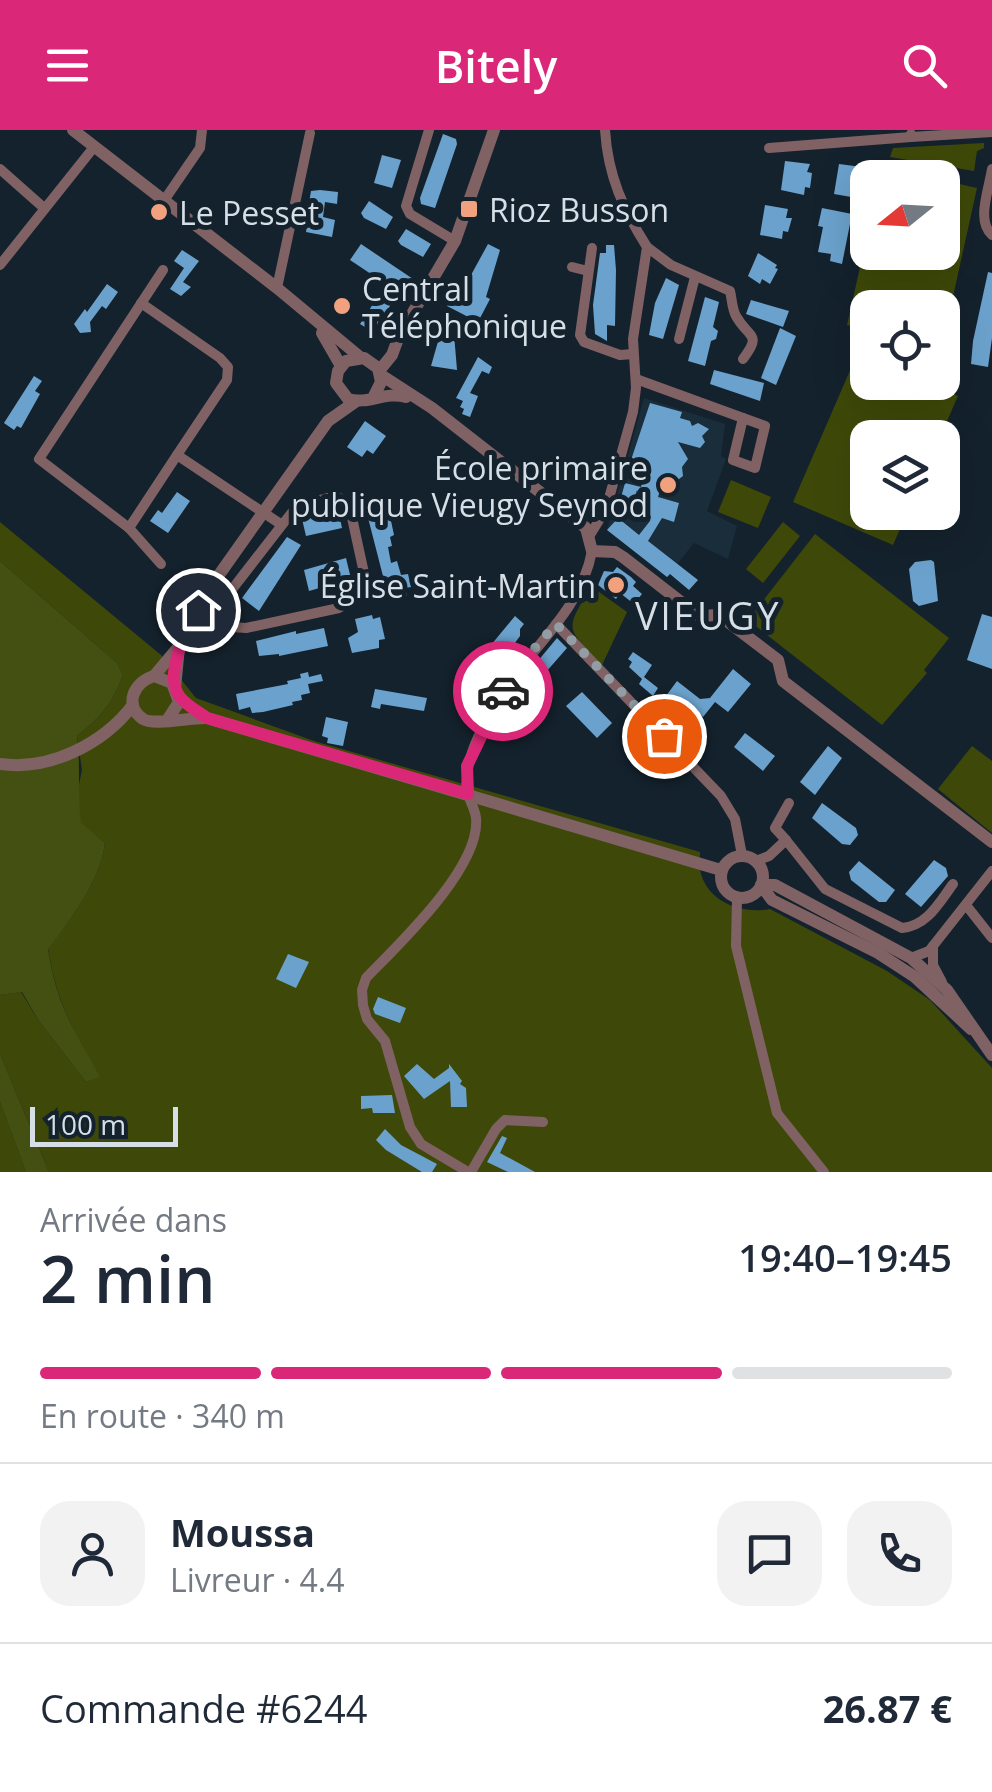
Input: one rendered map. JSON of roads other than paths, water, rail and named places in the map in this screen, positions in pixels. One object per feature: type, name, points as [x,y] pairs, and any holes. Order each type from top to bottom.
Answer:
[{"type":"street","points":[[72,130],[380,373],[552,501],[586,528],[590,536],[592,551],[580,592],[522,663],[491,711],[467,766],[468,794],[477,819],[466,860],[452,882],[366,978],[362,990],[367,1018],[385,1041],[410,1126],[421,1144],[469,1172],[505,1120],[543,1122]]},
{"type":"street","points":[[163,202],[200,148],[202,130]]},
{"type":"street","points":[[429,130],[406,206],[410,214],[455,241]]},
{"type":"street","points":[[374,396],[379,390],[380,373],[399,336],[455,241],[494,130]]},
{"type":"street","points":[[605,130],[611,176],[628,217],[647,248],[695,277],[730,291],[734,314],[754,339],[754,346],[743,359]]},
{"type":"street","points":[[277,288],[310,132]]},
{"type":"street","points":[[770,148],[910,134],[992,132]]},
{"type":"street","points":[[0,265],[94,146]]},
{"type":"street","points":[[0,169],[44,208]]},
{"type":"street","points":[[992,169],[983,220],[992,235]]},
{"type":"street","points":[[592,248],[580,322],[584,342],[620,355],[633,354]]},
{"type":"street","points":[[590,536],[606,510],[633,412],[633,354],[647,248]]},
{"type":"street","points":[[572,266],[588,271]]},
{"type":"street","points":[[161,564],[129,528],[39,459],[162,270]]},
{"type":"street","points":[[679,339],[695,277]]},
{"type":"street","points":[[129,528],[227,380],[228,368],[220,358],[141,303]]},
{"type":"street","points":[[313,318],[341,366]]},
{"type":"street","points":[[328,422],[341,366],[386,350],[399,336]]},
{"type":"street","points":[[636,379],[766,426],[755,468],[733,460],[743,418]]},
{"type":"street","points":[[338,388],[354,402]]},
{"type":"street","points":[[154,676],[180,644],[209,589],[328,422],[354,402],[374,396],[397,394],[418,400]]},
{"type":"street","points":[[177,455],[282,525]]},
{"type":"street","points":[[336,496],[347,500],[363,565],[360,591],[355,599],[339,608],[246,628],[231,627],[222,614],[223,601],[282,525],[298,505],[336,496]]},
{"type":"street","points":[[592,551],[615,552],[624,557],[699,616],[719,615],[778,660],[784,681],[992,842]]},
{"type":"street","points":[[556,624],[721,796],[735,819],[742,856]]},
{"type":"street","points":[[168,719],[177,709],[180,644]]},
{"type":"street","points":[[105,732],[133,704],[135,689],[154,676],[166,679],[207,718]]},
{"type":"street","points":[[133,704],[145,720]]},
{"type":"street","points":[[0,764],[26,766],[58,759],[105,732],[145,720],[157,723],[207,718],[722,870]]},
{"type":"street","points":[[789,803],[776,828],[826,889],[902,928],[913,928],[926,920],[953,884]]},
{"type":"street","points":[[756,861],[763,877],[752,896],[737,898],[725,890],[722,870],[730,859],[742,856],[756,861],[786,840]]},
{"type":"street","points":[[878,953],[911,958],[929,951],[992,871]]},
{"type":"street","points":[[761,885],[772,900],[878,953],[914,977],[972,1029],[992,1055]]},
{"type":"street","points":[[761,885],[775,885],[911,958],[947,990]]},
{"type":"street","points":[[737,898],[736,946],[776,1113],[824,1172]]},
{"type":"street","points":[[966,905],[992,938]]},
{"type":"street","points":[[934,945],[933,965],[972,1029]]},
{"type":"place","name":"Rioz Busson","points":[[469,209]]},
{"type":"place","name":"Le Pesset","points":[[159,212]]},
{"type":"place","name":"Central Téléphonique","points":[[342,306]]},
{"type":"place","name":"École primaire publique Vieugy Seynod","points":[[668,485]]},
{"type":"place","name":"Église Saint-Martin","points":[[616,585]]},
{"type":"district","name":"VIEUGY","points":[[708,615]]}]
